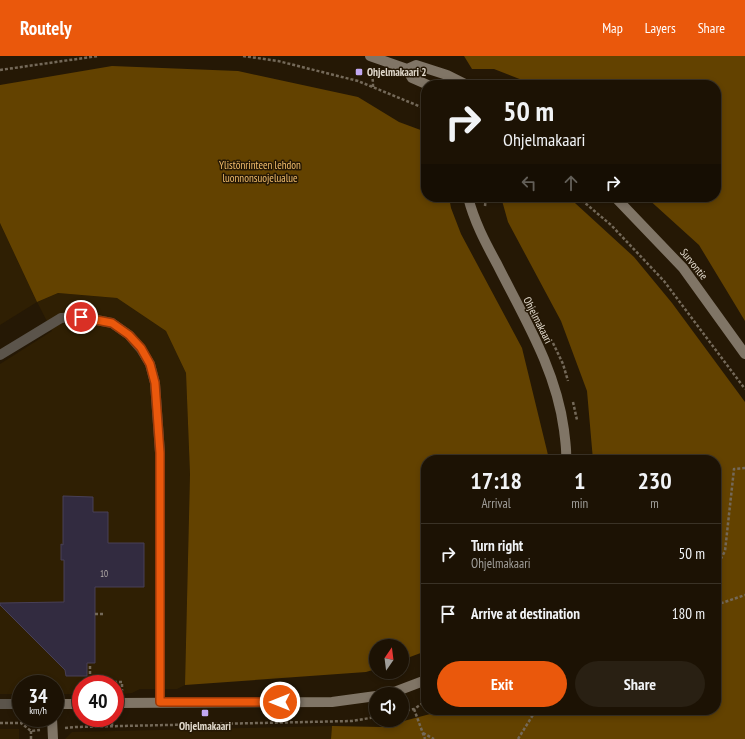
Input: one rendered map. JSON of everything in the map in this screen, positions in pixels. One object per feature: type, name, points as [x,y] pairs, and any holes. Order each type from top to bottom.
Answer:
[{"type":"street","points":[[370,56],[407,69],[412,78],[421,82]]},
{"type":"street","points":[[407,69],[416,65],[447,75],[457,80]]},
{"type":"street","name":"Ohjelmakaari","points":[[469,202],[481,233],[541,351],[555,384],[562,415],[566,455]]},
{"type":"street","name":"Survontie","points":[[620,202],[683,268],[745,354]]},
{"type":"street","points":[[0,355],[61,318],[81,317],[112,323],[129,335],[141,348],[150,364],[155,383],[160,453],[160,702]]},
{"type":"street","points":[[409,687],[421,682]]},
{"type":"street","points":[[124,703],[332,702],[369,697]]},
{"type":"street","points":[[0,704],[12,704]]},
{"type":"path","points":[[0,70],[98,56]]},
{"type":"path","points":[[243,56],[278,61],[358,81],[421,107]]},
{"type":"path","points":[[367,71],[374,79],[373,87]]},
{"type":"path","points":[[485,207],[486,202]]},
{"type":"path","points":[[584,202],[611,225],[664,281],[745,389]]},
{"type":"path","points":[[721,559],[725,551],[734,469],[745,468]]},
{"type":"path","points":[[721,603],[745,595]]},
{"type":"path","points":[[95,614],[104,614]]},
{"type":"path","points":[[90,666],[90,675]]},
{"type":"path","points":[[409,710],[421,704]]},
{"type":"path","points":[[414,709],[425,739]]},
{"type":"path","points":[[518,739],[533,715]]},
{"type":"path","points":[[124,726],[352,721],[369,717]]},
{"type":"path","points":[[0,723],[21,723],[31,731],[52,735],[76,727]]},
{"type":"path","points":[[31,731],[31,739]]},
{"type":"path","points":[[422,732],[434,739]]},
{"type":"shaded area","points":[[0,223],[37,302],[0,325]]},
{"type":"shaded area","points":[[58,293],[117,298],[166,331],[186,373],[190,474],[185,685],[177,689],[140,689],[132,693],[124,694],[124,675],[72,675],[72,694],[64,694],[64,675],[12,675],[12,694],[0,694],[0,364],[52,331],[37,302]]},
{"type":"shaded area","points":[[332,726],[331,739],[65,739],[72,732]]},
{"type":"shaded area","points":[[0,729],[19,729],[19,739],[0,739]]},
{"type":"green space","points":[[464,56],[745,56],[745,321],[699,245],[652,202],[721,202],[721,80],[522,80],[494,69],[472,69]]},
{"type":"green space","name":"Ylistönrinteen lehdon luonnonsuojelualue","points":[[112,66],[238,71],[358,97],[399,122],[421,130],[421,202],[450,202],[461,234],[522,348],[548,455],[421,455],[421,653],[409,657],[409,639],[369,639],[369,671],[366,672],[185,685],[190,474],[186,373],[166,331],[117,298],[58,293],[37,302],[0,223],[0,85]]},
{"type":"green space","points":[[502,202],[575,203],[634,257],[672,303],[745,402],[745,739],[331,739],[332,726],[409,727],[409,720],[426,715],[721,715],[721,455],[593,455],[587,391],[561,321],[508,222]]},
{"type":"building","points":[[63,496],[93,497],[93,512],[108,512],[108,543],[144,543],[144,587],[95,587],[95,663],[87,663],[87,675],[66,676],[65,670],[0,605],[0,603],[64,602],[64,560],[61,560],[61,544],[63,545]]},
{"type":"place","name":"Ohjelmakaari 2","points":[[359,72]]},
{"type":"place","name":"Ohjelmakaari","points":[[205,713]]},
{"type":"route","points":[[81,317],[112,323],[129,335],[141,348],[150,364],[155,383],[160,453],[160,702],[280,702]]}]
